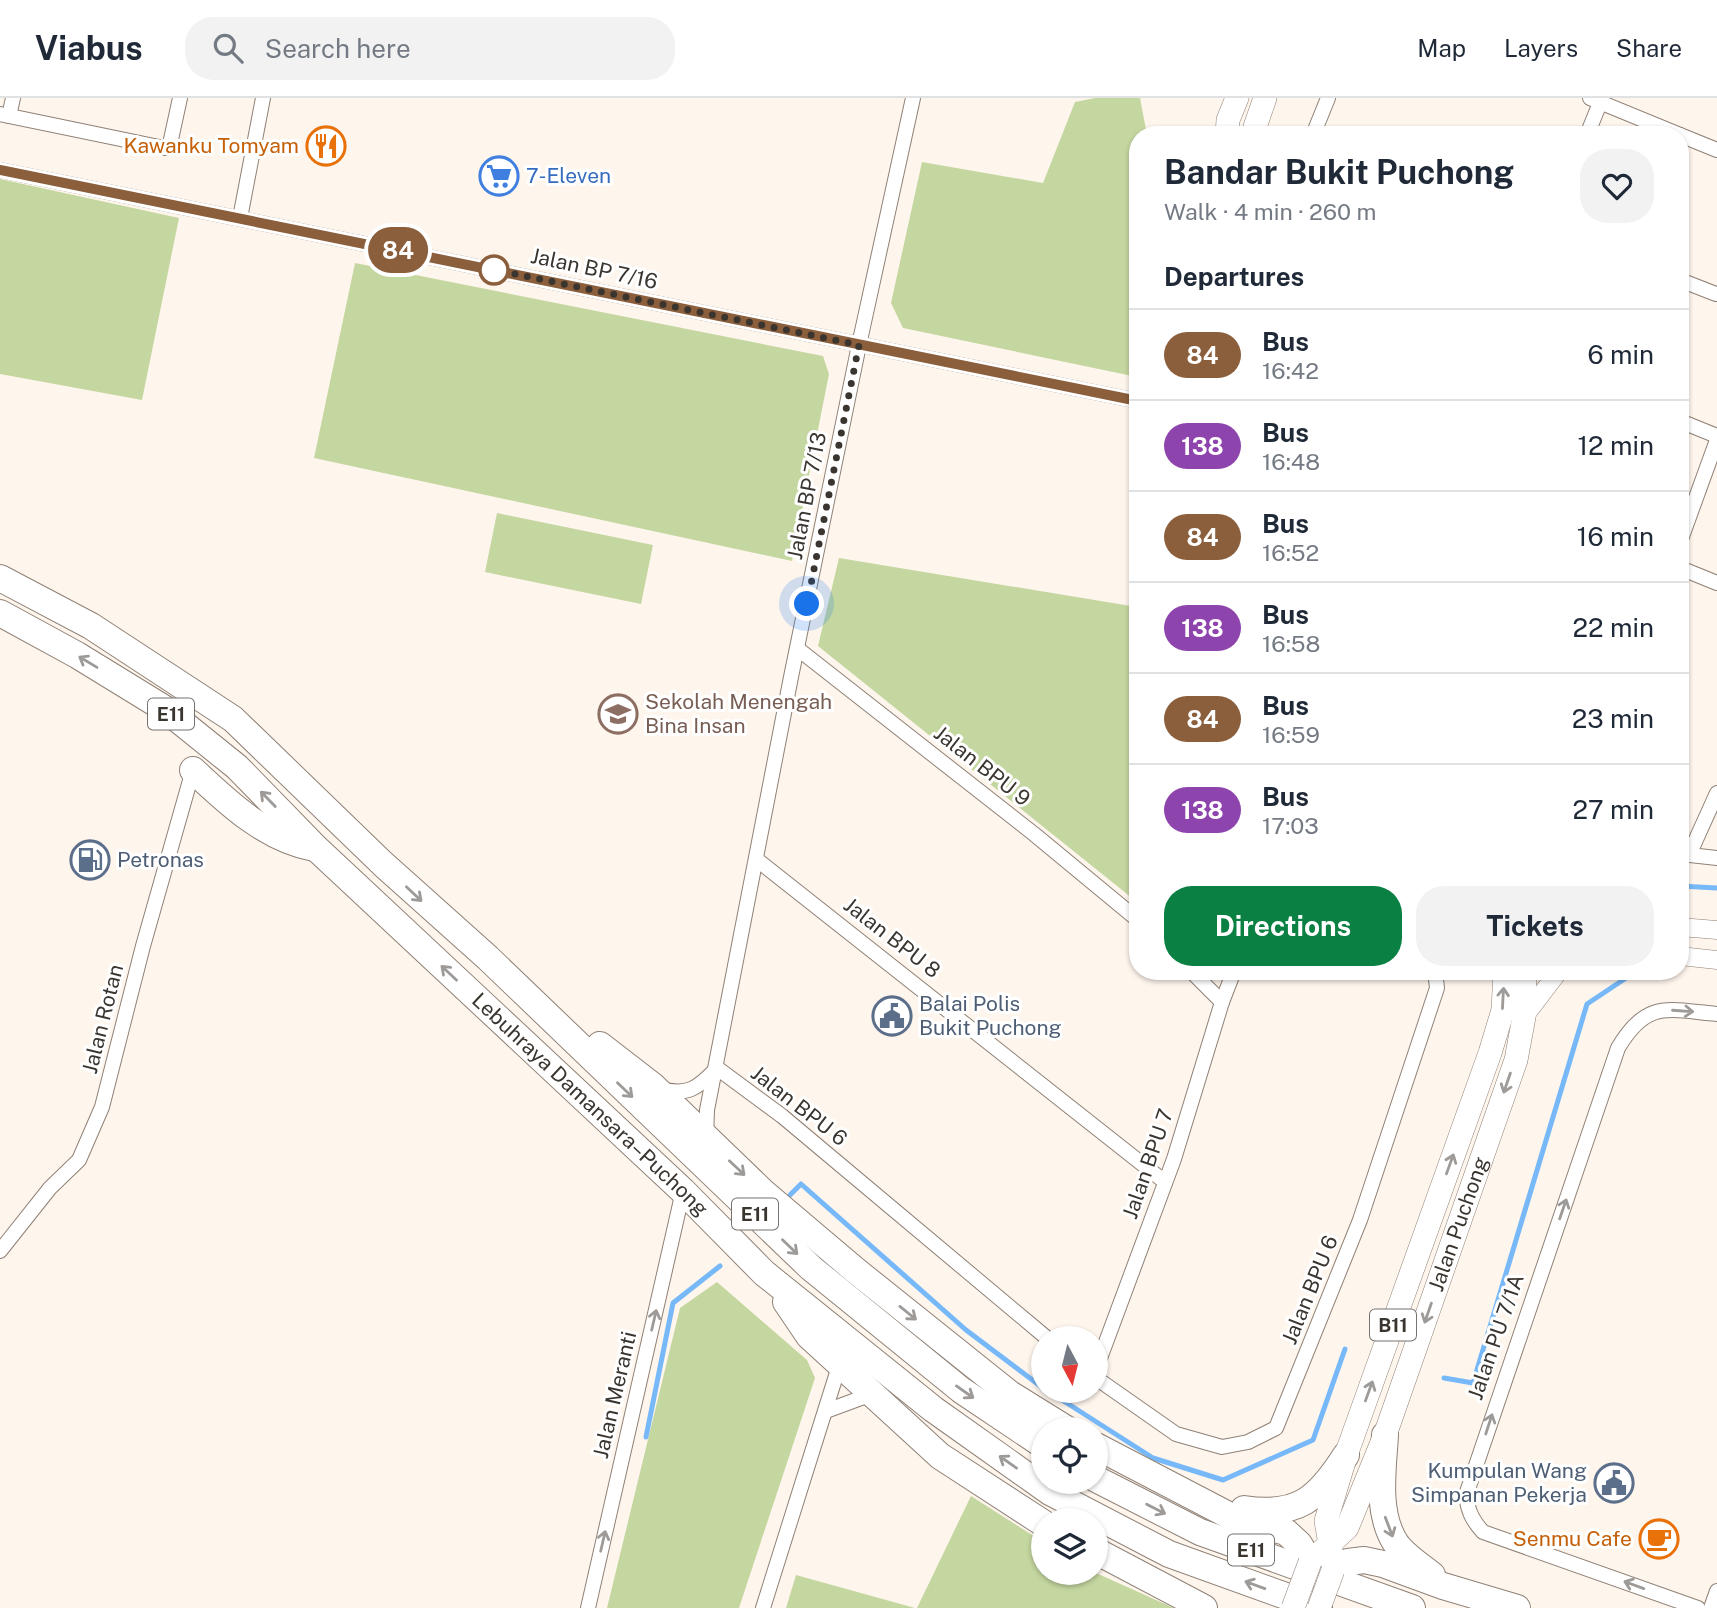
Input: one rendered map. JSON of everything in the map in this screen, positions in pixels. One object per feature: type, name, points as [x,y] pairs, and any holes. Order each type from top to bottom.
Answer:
[{"type":"highway","name":"Lebuhraya Damansara–Puchong","points":[[0,578],[91,626],[233,719],[383,864],[488,958],[811,1268],[961,1390],[1031,1437]]},
{"type":"highway","name":"Lebuhraya Damansara–Puchong","points":[[0,613],[77,655],[165,709],[237,767],[316,848],[683,1191],[764,1273],[933,1409],[1050,1492],[1169,1554],[1319,1608]]},
{"type":"highway","points":[[193,770],[267,832],[294,844],[316,848]]},
{"type":"highway","points":[[488,958],[653,1086],[764,1194],[855,1270],[1010,1394],[1047,1417]]},
{"type":"highway","points":[[764,1273],[809,1336],[940,1456],[1031,1514]]},
{"type":"highway","points":[[1385,1435],[1381,1487],[1385,1518],[1396,1543],[1443,1586]]},
{"type":"highway","points":[[1108,1452],[1234,1518],[1286,1532],[1299,1544],[1324,1559],[1348,1562],[1364,1560],[1383,1564],[1443,1586],[1517,1608]]},
{"type":"highway","points":[[1201,1500],[1262,1512],[1282,1511],[1302,1504],[1327,1485],[1346,1455]]},
{"type":"highway","name":"E11","points":[[1108,1485],[1200,1532],[1412,1608]]},
{"type":"highway","points":[[1108,1557],[1204,1608]]},
{"type":"main road","points":[[1228,126],[1237,98]]},
{"type":"main road","points":[[1255,126],[1265,98]]},
{"type":"main road","name":"Jalan Puchong","points":[[1319,1608],[1326,1521],[1346,1455],[1490,1054],[1503,1010],[1505,980]]},
{"type":"main road","name":"Jalan Puchong","points":[[1293,1608],[1347,1528],[1385,1435],[1516,1059],[1524,1017],[1525,980]]},
{"type":"street","points":[[13,98],[5,115],[158,148],[170,145],[180,98]]},
{"type":"street","points":[[240,218],[263,98]]},
{"type":"street","name":"Jalan BP 7/13","points":[[706,1139],[707,1110],[756,859],[859,345],[913,98]]},
{"type":"street","points":[[1319,126],[1328,98]]},
{"type":"street","points":[[1590,126],[1597,99],[1659,126]]},
{"type":"street","points":[[1689,139],[1717,150]]},
{"type":"street","name":"Jalan BP 7/16","points":[[0,170],[1129,399]]},
{"type":"street","points":[[1689,284],[1716,294]]},
{"type":"street","points":[[1689,425],[1717,438],[1689,517]]},
{"type":"street","points":[[1689,572],[1717,583]]},
{"type":"street","name":"Jalan BPU 9","points":[[798,649],[1034,834],[1129,913]]},
{"type":"street","name":"Jalan Rotan","points":[[0,1251],[50,1188],[79,1160],[102,1107],[143,946],[193,770]]},
{"type":"street","points":[[1689,847],[1717,793]]},
{"type":"street","points":[[1689,855],[1717,858]]},
{"type":"street","name":"Jalan BPU 8","points":[[756,859],[1165,1182]]},
{"type":"street","points":[[1689,928],[1717,930]]},
{"type":"street","points":[[1689,957],[1717,960]]},
{"type":"street","points":[[1200,980],[1222,1002]]},
{"type":"street","name":"Jalan BPU 7","points":[[1108,1336],[1165,1182],[1231,980]]},
{"type":"street","name":"Jalan BPU 6","points":[[1108,1386],[1176,1434],[1222,1447],[1248,1442],[1276,1428],[1360,1220],[1437,988],[1436,980]]},
{"type":"street","points":[[1524,1017],[1552,980]]},
{"type":"street","name":"Jalan PU 7/1A","points":[[1698,1608],[1483,1532],[1473,1522],[1467,1508],[1466,1494],[1618,1048],[1631,1026],[1659,1009],[1717,1014]]},
{"type":"street","points":[[653,1086],[671,1091],[685,1091],[699,1087],[717,1068]]},
{"type":"street","name":"Jalan BPU 6","points":[[717,1068],[782,1116],[1032,1326]]},
{"type":"street","name":"Jalan Meranti","points":[[588,1608],[683,1191]]},
{"type":"street","points":[[763,1608],[840,1363]]},
{"type":"street","points":[[826,1411],[877,1399]]},
{"type":"street","points":[[1711,1608],[1717,1591]]},
{"type":"green space","points":[[1095,98],[1140,98],[1145,126],[1129,126],[1129,375],[903,328],[891,303],[922,162],[1043,183],[1075,102]]},
{"type":"green space","points":[[0,179],[179,218],[142,400],[0,374]]},
{"type":"green space","points":[[355,263],[823,356],[829,374],[792,561],[314,458]]},
{"type":"green space","points":[[497,513],[653,545],[641,604],[485,572]]},
{"type":"green space","points":[[839,558],[1129,606],[1129,896],[818,646]]},
{"type":"green space","points":[[717,1282],[807,1360],[815,1378],[739,1608],[607,1608],[680,1308]]},
{"type":"green space","points":[[971,1496],[1031,1534],[1031,1585],[1108,1585],[1108,1578],[1174,1608],[917,1608]]},
{"type":"green space","points":[[796,1575],[915,1608],[786,1608]]},
{"type":"waterway","points":[[1689,886],[1717,888]]},
{"type":"waterway","points":[[1444,1378],[1473,1383],[1587,1004],[1623,980]]},
{"type":"waterway","points":[[790,1195],[801,1184],[966,1330],[1031,1379]]},
{"type":"waterway","points":[[646,1437],[673,1303],[720,1266]]},
{"type":"waterway","points":[[1068,1404],[1153,1458],[1223,1480],[1313,1440],[1345,1349]]},
{"type":"bus line","name":"84","points":[[0,170],[1129,399]]},
{"type":"place","name":"Kawanku Tomyam","points":[[326,146]]},
{"type":"place","name":"7-Eleven","points":[[499,176]]},
{"type":"place","name":"Sekolah Menengah Bina Insan","points":[[618,714]]},
{"type":"place","name":"Petronas","points":[[90,860]]},
{"type":"place","name":"Balai Polis Bukit Puchong","points":[[892,1016]]},
{"type":"place","name":"Kumpulan Wang Simpanan Pekerja","points":[[1614,1483]]},
{"type":"place","name":"Senmu Cafe","points":[[1659,1539]]},
{"type":"route","points":[[494,270],[486,268],[859,345],[807,604]]}]
